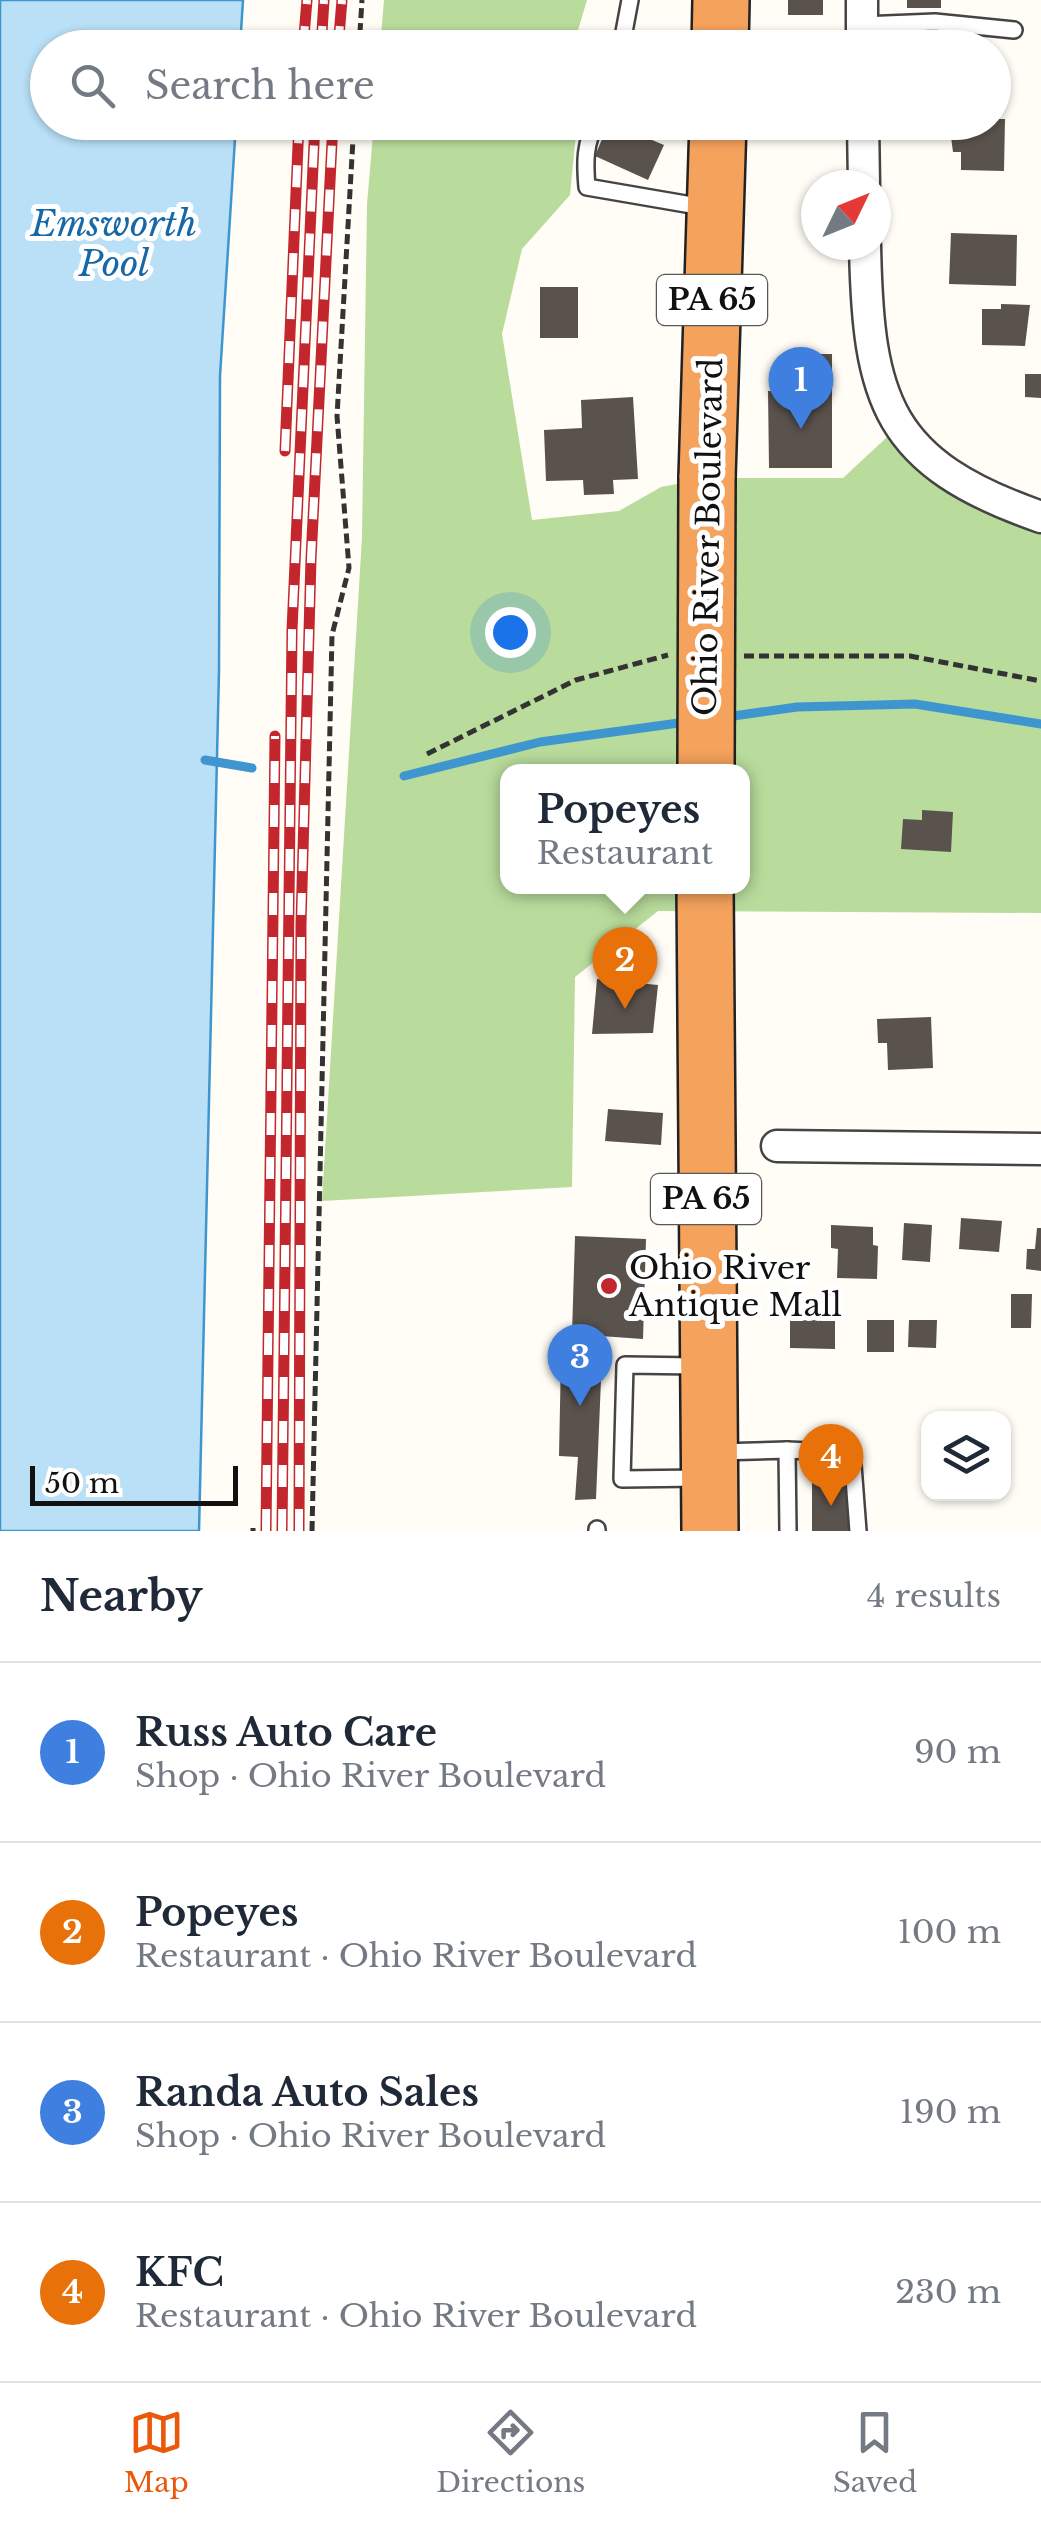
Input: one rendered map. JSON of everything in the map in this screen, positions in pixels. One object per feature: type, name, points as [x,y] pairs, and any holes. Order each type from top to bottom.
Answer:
[{"type":"highway","points":[[720,30],[721,0]]},
{"type":"highway","name":"Ohio River Boulevard","points":[[706,764],[707,478],[717,140]]},
{"type":"highway","name":"PA 65","points":[[705,894],[709,1487]]},
{"type":"street","points":[[863,140],[864,170]]},
{"type":"street","points":[[866,260],[873,366],[899,426],[932,466],[975,492],[1041,517]]},
{"type":"street","points":[[776,1146],[1041,1149]]},
{"type":"lane","points":[[624,30],[630,0]]},
{"type":"lane","points":[[862,24],[935,22],[1014,30]]},
{"type":"lane","points":[[589,140],[587,187],[715,208]]},
{"type":"lane","points":[[708,1366],[625,1365],[622,1479],[709,1487],[787,1450],[834,1452],[853,1464],[858,1531]]},
{"type":"lane","points":[[787,1450],[788,1531]]},
{"type":"path","points":[[360,30],[362,0]]},
{"type":"path","points":[[312,1531],[332,635],[349,568],[338,416],[353,140]]},
{"type":"green space","points":[[384,0],[587,0],[578,30],[381,30]]},
{"type":"green space","points":[[373,140],[575,140],[570,195],[522,249],[502,334],[532,520],[619,511],[661,487],[707,478],[843,478],[899,426],[1041,517],[1041,913],[658,911],[575,977],[572,1187],[322,1201],[362,537],[367,204]]},
{"type":"water","name":"Emsworth Pool","points":[[0,0],[243,0],[241,30],[30,30],[30,140],[235,140],[220,376],[219,671],[199,1531],[0,1531]]},
{"type":"building","points":[[788,0],[823,0],[823,15],[788,15]]},
{"type":"building","points":[[907,0],[941,0],[941,8],[907,8]]},
{"type":"building","points":[[602,140],[652,140],[664,145],[648,180],[595,156]]},
{"type":"building","points":[[951,140],[1005,140],[1004,171],[961,170],[961,152],[953,152]]},
{"type":"building","points":[[951,233],[1017,235],[1016,286],[949,284]]},
{"type":"building","points":[[540,287],[578,287],[578,338],[540,338]]},
{"type":"building","points":[[1001,304],[1030,305],[1025,346],[982,345],[982,309],[1001,309]]},
{"type":"building","points":[[788,354],[832,354],[832,468],[769,468],[768,391],[788,391]]},
{"type":"building","points":[[1025,374],[1041,374],[1041,398],[1025,397]]},
{"type":"building","points":[[633,397],[638,479],[613,480],[614,494],[584,495],[583,480],[546,481],[544,430],[582,428],[581,400]]},
{"type":"building","points":[[922,810],[953,812],[951,852],[901,849],[903,819],[922,820]]},
{"type":"building","points":[[597,979],[658,985],[653,1033],[592,1034]]},
{"type":"building","points":[[931,1017],[933,1068],[888,1070],[887,1043],[878,1043],[877,1019]]},
{"type":"building","points":[[608,1109],[663,1113],[661,1145],[605,1141]]},
{"type":"building","points":[[961,1218],[1002,1221],[999,1252],[959,1249]]},
{"type":"building","points":[[904,1223],[932,1225],[930,1262],[902,1260]]},
{"type":"building","points":[[831,1225],[873,1227],[873,1245],[878,1246],[877,1279],[837,1278],[838,1249],[831,1248]]},
{"type":"building","points":[[1037,1228],[1041,1228],[1041,1271],[1026,1269],[1027,1249],[1035,1249]]},
{"type":"building","name":"Ohio River Antique Mall","points":[[575,1236],[646,1239],[643,1339],[572,1334]]},
{"type":"building","points":[[1011,1294],[1032,1294],[1031,1328],[1011,1328]]},
{"type":"building","points":[[790,1319],[835,1320],[835,1349],[790,1348]]},
{"type":"building","points":[[867,1320],[894,1320],[894,1352],[867,1352]]},
{"type":"building","points":[[909,1320],[937,1320],[936,1348],[908,1347]]},
{"type":"building","points":[[561,1356],[602,1356],[596,1499],[575,1500],[578,1457],[559,1456]]},
{"type":"building","points":[[812,1481],[851,1482],[851,1531],[812,1531]]},
{"type":"waterway","points":[[726,717],[797,707],[915,704],[1041,724]]},
{"type":"waterway","points":[[404,776],[540,742],[686,722]]},
{"type":"waterway","points":[[205,760],[252,768]]},
{"type":"railway","points":[[304,30],[307,0]]},
{"type":"railway","points":[[322,30],[324,0]]},
{"type":"railway","points":[[340,30],[342,0]]},
{"type":"railway","points":[[285,451],[298,140]]},
{"type":"railway","points":[[282,1531],[292,630],[314,140]]},
{"type":"railway","points":[[299,1531],[301,924],[311,559],[332,140]]},
{"type":"railway","points":[[266,1531],[275,736]]},
{"type":"place","name":"Russ Auto Care","points":[[801,429]]},
{"type":"place","name":"Popeyes","points":[[625,1009]]},
{"type":"place","name":"Ohio River Antique Mall","points":[[609,1286]]},
{"type":"place","name":"Randa Auto Sales","points":[[580,1406]]},
{"type":"place","name":"KFC","points":[[831,1506]]}]
